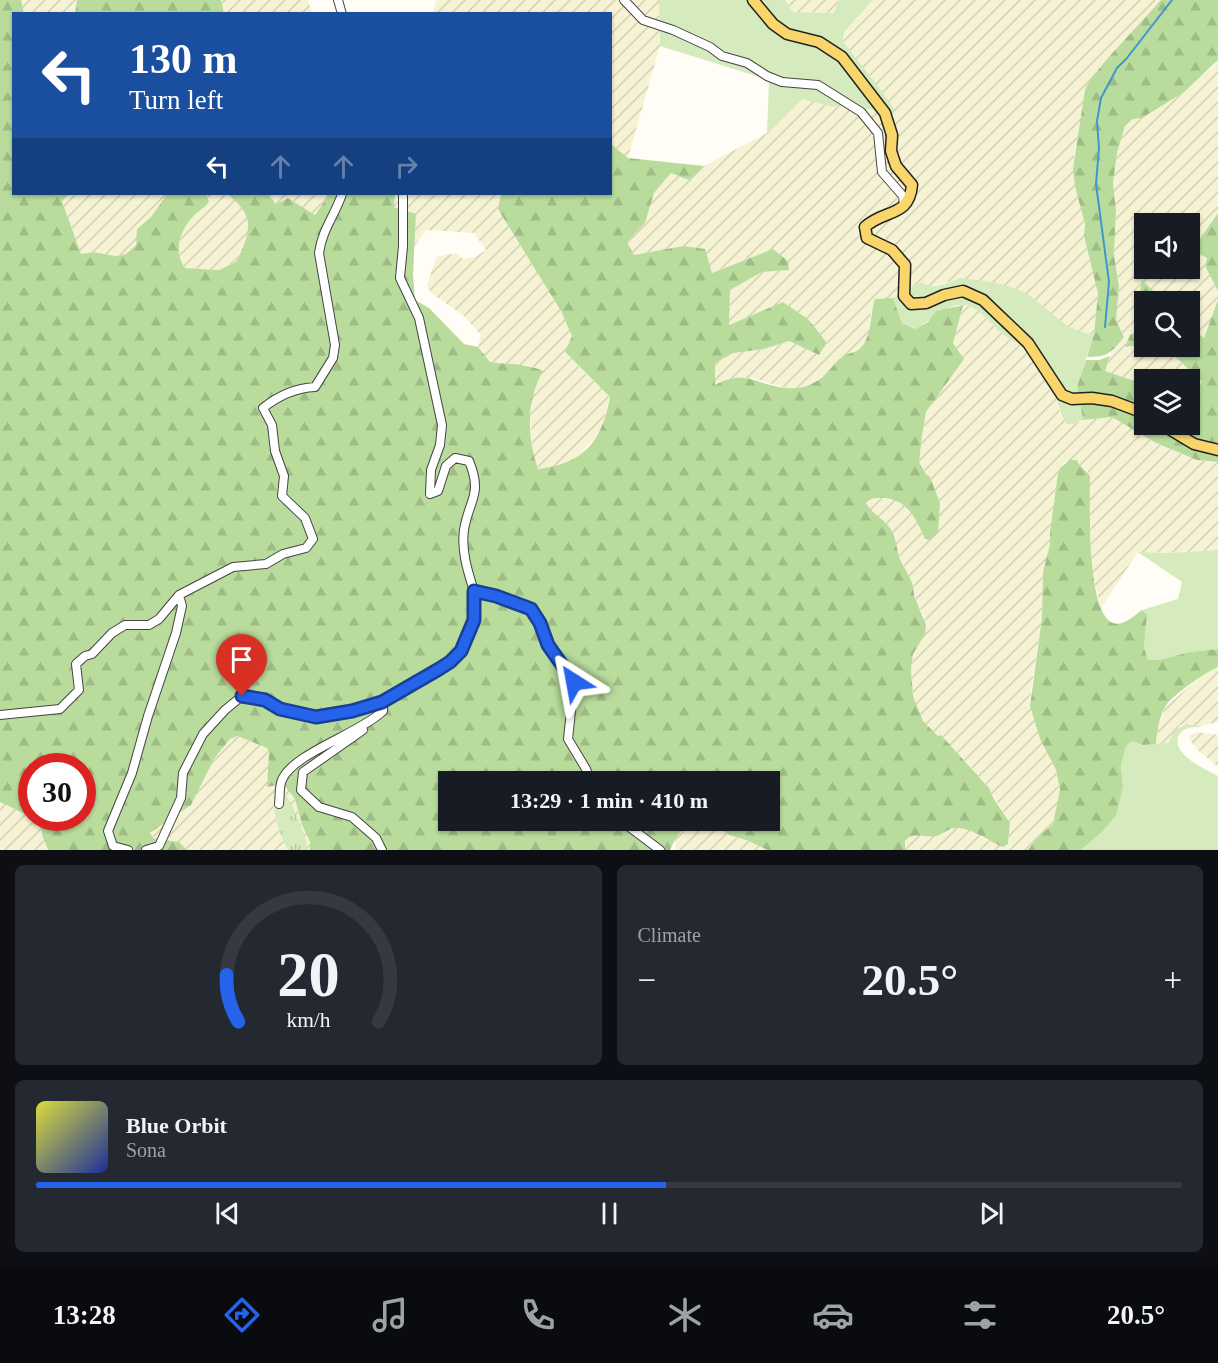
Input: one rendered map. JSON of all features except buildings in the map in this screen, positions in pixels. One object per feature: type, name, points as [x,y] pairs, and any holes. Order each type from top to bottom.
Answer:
[{"type":"main road","points":[[753,0],[773,24],[787,34],[819,42],[842,57],[885,113],[892,135],[891,151],[896,166],[912,185],[911,198],[904,206],[891,214],[872,220],[865,227],[867,238],[892,250],[904,265],[904,296],[911,304],[926,303],[944,295],[963,291],[973,295],[982,300],[1028,343],[1062,395],[1072,399],[1092,398],[1112,401],[1134,410]]},
{"type":"main road","points":[[1179,435],[1194,444],[1218,450]]},
{"type":"street","points":[[624,0],[643,20],[701,42],[722,56],[747,63],[767,76],[782,82],[818,85],[861,112],[871,121],[878,133],[882,172],[903,196],[904,206]]},
{"type":"street","points":[[0,715],[60,709],[79,690],[75,674],[76,664],[85,656],[92,654],[112,633],[125,625],[149,625],[159,619],[179,595],[233,567],[266,564],[283,554],[306,548],[313,539],[305,518],[282,496],[284,476],[275,451],[272,425],[263,408],[276,398],[303,387],[315,387],[333,358],[335,345],[319,253],[321,238],[337,209],[342,195]]},
{"type":"street","points":[[146,850],[159,846],[181,798],[183,773],[203,734],[225,710],[242,696],[265,700],[280,709],[316,717],[352,711],[382,702],[450,662],[461,651],[474,620],[474,591],[465,558],[464,531],[476,495],[473,471],[469,461],[455,458],[446,466],[438,491],[430,494],[431,470],[440,445],[442,425],[419,318],[400,278],[403,246],[403,195]]},
{"type":"street","points":[[474,591],[496,596],[531,609],[540,623],[548,645],[574,682],[568,739],[587,771]]},
{"type":"street","points":[[128,850],[113,846],[108,831],[132,773],[148,716],[176,633],[182,606],[179,595]]},
{"type":"street","points":[[382,702],[383,711],[359,735],[303,772],[301,790],[319,807],[352,817],[376,838],[382,850]]},
{"type":"street","points":[[279,804],[282,780],[294,764],[372,722]]},
{"type":"street","points":[[635,831],[660,850]]},
{"type":"shaded area","points":[[21,0],[77,0],[75,12],[24,12]]},
{"type":"shaded area","points":[[221,0],[308,0],[312,12],[224,12]]},
{"type":"shaded area","points":[[436,0],[659,0],[660,46],[628,158],[612,145],[612,12],[433,12]]},
{"type":"shaded area","points":[[785,0],[839,0],[834,13],[793,12]]},
{"type":"shaded area","points":[[873,0],[1161,0],[1089,81],[1074,155],[1075,187],[1085,224],[1084,236],[1089,258],[1097,282],[1094,334],[1083,334],[1071,329],[1026,294],[960,278],[933,287],[922,282],[893,298],[875,300],[868,339],[859,351],[841,358],[826,374],[805,388],[785,388],[753,378],[715,385],[715,363],[733,352],[764,349],[789,341],[819,355],[827,344],[809,320],[762,311],[729,325],[730,290],[762,272],[788,270],[773,249],[711,273],[683,246],[634,255],[627,242],[645,223],[654,193],[671,173],[689,180],[704,166],[767,133],[801,99],[829,106],[860,65],[843,41],[844,32]]},
{"type":"shaded area","points":[[1218,60],[1218,213],[1200,239],[1200,213],[1134,213],[1134,279],[1200,279],[1200,254],[1207,258],[1205,266],[1218,291],[1218,300],[1204,338],[1200,334],[1200,291],[1154,291],[1142,280],[1142,291],[1134,291],[1134,333],[1130,335],[1125,347],[1134,346],[1134,357],[1176,357],[1188,369],[1134,369],[1134,381],[1105,371],[1111,353],[1124,337],[1116,320],[1119,287],[1114,255],[1116,210],[1113,183],[1117,153],[1125,126],[1133,119],[1142,118],[1212,68]]},
{"type":"shaded area","points":[[68,195],[166,195],[151,217],[138,229],[136,245],[126,254],[116,256],[93,252],[81,255],[62,200]]},
{"type":"shaded area","points":[[206,195],[228,195],[237,201],[246,214],[249,232],[236,262],[219,270],[185,268],[178,252],[181,235],[191,217],[209,202]]},
{"type":"shaded area","points":[[269,195],[327,195],[315,215],[288,198],[276,204]]},
{"type":"shaded area","points":[[395,195],[501,195],[499,209],[561,311],[572,336],[565,353],[610,397],[601,431],[575,459],[557,467],[538,469],[532,452],[530,418],[534,390],[542,371],[529,365],[490,362],[478,347],[481,335],[463,315],[431,293],[427,286],[436,257],[456,253],[463,259],[475,257],[486,250],[474,233],[426,230],[414,247],[416,215],[394,207]]},
{"type":"shaded area","points":[[963,305],[973,307],[1000,332],[1025,349],[1054,393],[1061,416],[1074,424],[1084,420],[1112,417],[1134,430],[1134,435],[1142,435],[1197,460],[1218,462],[1218,550],[1138,552],[1101,608],[1092,572],[1088,471],[1078,465],[1065,462],[1058,473],[1050,544],[1043,572],[1042,617],[1030,706],[1040,739],[1056,770],[1060,789],[1053,824],[1037,838],[1028,850],[905,850],[904,848],[906,839],[913,835],[937,836],[955,827],[967,828],[987,840],[1008,844],[1010,823],[986,784],[941,735],[938,736],[923,722],[913,696],[911,669],[914,651],[925,634],[924,617],[914,595],[911,580],[901,561],[892,530],[870,510],[866,502],[872,498],[895,499],[916,518],[925,539],[937,531],[940,503],[930,477],[919,462],[926,412],[963,359],[953,343]]},
{"type":"shaded area","points":[[1218,667],[1218,722],[1201,726],[1180,725],[1168,744],[1156,744],[1158,728],[1165,707],[1208,671]]},
{"type":"shaded area","points":[[1198,732],[1218,735],[1218,767],[1189,739],[1190,735]]},
{"type":"shaded area","points":[[237,736],[267,748],[269,752],[268,787],[283,784],[295,799],[302,825],[310,842],[310,850],[187,850],[179,842],[150,837],[151,831],[191,805],[214,759],[230,739]]},
{"type":"shaded area","points":[[0,802],[18,810],[18,831],[43,831],[48,850],[0,850]]},
{"type":"shaded area","points":[[681,831],[723,831],[767,850],[675,850],[675,837]]},
{"type":"green space","points":[[0,0],[21,0],[24,12],[12,12],[12,195],[68,195],[62,201],[81,254],[93,252],[116,256],[126,254],[136,245],[137,229],[151,217],[166,195],[206,195],[209,202],[183,230],[179,243],[180,256],[185,268],[219,270],[236,262],[245,242],[248,225],[243,210],[228,195],[269,195],[276,204],[288,198],[315,215],[327,195],[395,195],[394,207],[416,214],[413,274],[415,300],[429,308],[464,344],[478,347],[490,362],[524,365],[543,371],[534,394],[530,419],[534,457],[538,469],[568,462],[588,448],[602,426],[610,397],[565,352],[572,336],[561,311],[498,209],[501,195],[612,195],[612,145],[628,158],[704,166],[689,180],[671,173],[654,193],[645,223],[627,242],[634,255],[683,246],[705,249],[712,273],[773,249],[788,261],[789,270],[762,272],[730,290],[729,325],[783,302],[809,320],[827,343],[819,355],[789,341],[764,349],[733,353],[715,363],[715,385],[736,378],[793,388],[804,387],[814,382],[828,372],[839,359],[863,345],[869,331],[875,299],[893,298],[902,323],[915,329],[928,322],[936,311],[963,305],[953,343],[964,359],[926,412],[919,462],[930,477],[940,503],[938,533],[930,540],[925,539],[910,512],[899,502],[874,498],[866,503],[895,537],[900,559],[911,581],[926,625],[925,634],[913,654],[911,669],[913,696],[923,721],[938,736],[941,735],[989,788],[1010,823],[1008,844],[1003,847],[972,831],[959,828],[937,836],[912,836],[905,841],[905,850],[767,850],[723,831],[780,831],[780,771],[438,771],[438,831],[681,831],[670,850],[310,850],[310,842],[302,825],[295,799],[283,784],[267,787],[269,752],[267,748],[237,736],[230,739],[214,759],[191,805],[150,833],[153,838],[179,842],[187,850],[48,850],[42,831],[96,831],[96,753],[18,753],[18,811],[0,802]]},
{"type":"green space","points":[[77,0],[221,0],[224,12],[75,12]]},
{"type":"green space","points":[[659,0],[785,0],[793,12],[834,13],[839,0],[873,0],[844,32],[843,41],[895,111],[829,106],[801,99],[767,133],[769,80],[660,46]]},
{"type":"green space","points":[[1161,0],[1218,0],[1218,60],[1184,92],[1142,118],[1133,119],[1125,126],[1117,153],[1113,183],[1116,210],[1114,255],[1119,287],[1116,320],[1124,337],[1109,353],[1087,357],[1094,334],[1098,293],[1084,236],[1085,224],[1075,187],[1073,168],[1085,90],[1089,81],[1107,59]]},
{"type":"green space","points":[[1218,213],[1218,291],[1205,266],[1207,258],[1200,254],[1200,239]]},
{"type":"green space","points":[[960,278],[994,283],[1019,290],[1066,325],[1084,333],[1094,334],[1077,387],[1083,420],[1067,424],[1054,394],[1031,357],[973,308],[966,305],[951,307],[915,329],[902,323],[893,298],[922,282],[935,286]]},
{"type":"green space","points":[[1142,280],[1154,291],[1140,291]]},
{"type":"green space","points":[[1218,300],[1218,462],[1197,460],[1142,435],[1200,435],[1200,384],[1202,382],[1200,369],[1188,369],[1176,357],[1200,357],[1200,334],[1204,338]]},
{"type":"green space","points":[[1134,333],[1134,346],[1125,347],[1130,335]]},
{"type":"green space","points":[[1110,356],[1105,371],[1134,381],[1134,430],[1112,417],[1083,420],[1077,387],[1086,360],[1099,360]]},
{"type":"green space","points":[[1070,460],[1077,460],[1090,477],[1091,556],[1098,599],[1104,615],[1117,624],[1129,620],[1142,610],[1147,614],[1144,648],[1148,660],[1218,649],[1218,667],[1189,685],[1168,703],[1160,720],[1156,744],[1143,745],[1132,741],[1126,746],[1121,766],[1123,786],[1116,815],[1101,833],[1081,850],[1028,850],[1037,838],[1053,824],[1060,789],[1056,770],[1040,739],[1030,706],[1042,617],[1043,572],[1050,544],[1058,473],[1061,467]]},
{"type":"green space","points":[[1218,550],[1218,649],[1148,660],[1144,648],[1147,614],[1142,610],[1178,599],[1182,582],[1138,552]]},
{"type":"green space","points":[[1186,724],[1201,726],[1188,728],[1181,732],[1179,748],[1190,760],[1218,776],[1218,850],[1081,850],[1101,833],[1123,786],[1121,766],[1126,746],[1132,741],[1143,745],[1168,743],[1175,730]]},
{"type":"green space","points":[[275,789],[282,789],[294,809],[305,837],[307,850],[288,850],[284,843],[275,813],[274,797]]},
{"type":"waterway","points":[[1105,327],[1109,282],[1096,184],[1099,148],[1097,121],[1101,98],[1117,68],[1172,0]]},
{"type":"route","points":[[242,696],[265,700],[280,709],[316,717],[352,711],[382,702],[450,662],[461,651],[474,620],[474,591],[496,596],[531,609],[540,623],[548,645],[574,682]]}]
